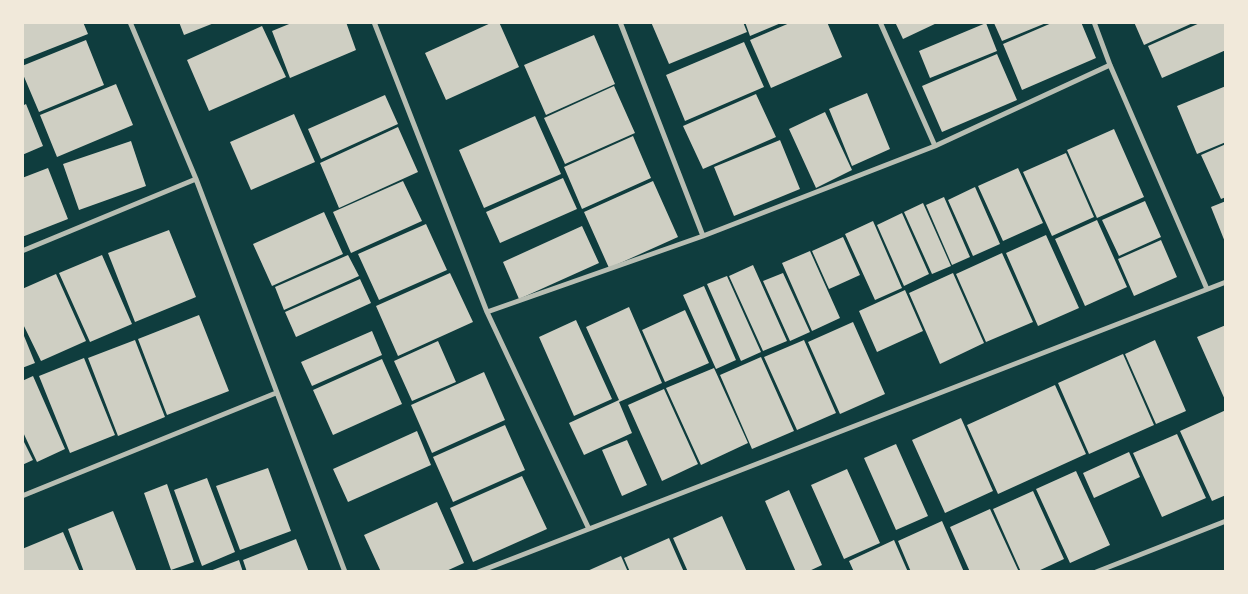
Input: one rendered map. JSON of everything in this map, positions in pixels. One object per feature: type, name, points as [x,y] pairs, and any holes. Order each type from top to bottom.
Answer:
[{"type":"street","points":[[130,22],[196,179],[345,572]]},
{"type":"street","points":[[374,22],[487,312],[588,528]]},
{"type":"street","points":[[620,22],[704,236]]},
{"type":"street","points":[[880,22],[935,146]]},
{"type":"street","points":[[1094,22],[1110,65],[1207,289]]},
{"type":"street","points":[[487,312],[704,236],[935,146],[1110,65]]},
{"type":"street","points":[[22,251],[196,179]]},
{"type":"street","points":[[478,572],[1226,282]]},
{"type":"street","points":[[22,496],[276,393]]},
{"type":"street","points":[[1096,572],[1226,521]]},
{"type":"building","points":[[22,22],[83,22],[88,34],[22,60]]},
{"type":"building","points":[[179,22],[214,22],[214,23],[184,35]]},
{"type":"building","points":[[294,22],[346,22],[356,50],[290,78],[272,31]]},
{"type":"building","points":[[493,22],[499,22],[519,67],[446,100],[425,53]]},
{"type":"building","points":[[651,22],[743,22],[747,32],[669,64]]},
{"type":"building","points":[[745,22],[781,22],[781,23],[750,36]]},
{"type":"building","points":[[792,22],[827,22],[842,57],[771,88],[750,40]]},
{"type":"building","points":[[895,22],[939,22],[903,39]]},
{"type":"building","points":[[1054,22],[1081,22],[1096,58],[1022,90],[1003,44]]},
{"type":"building","points":[[1134,22],[1195,22],[1144,45]]},
{"type":"building","points":[[1202,22],[1226,22],[1226,50],[1162,78],[1148,46]]},
{"type":"building","points":[[986,23],[997,51],[930,78],[919,51]]},
{"type":"building","points":[[994,23],[1046,23],[1002,41]]},
{"type":"building","points":[[262,26],[286,77],[209,111],[187,60]]},
{"type":"building","points":[[594,35],[615,84],[546,115],[524,65]]},
{"type":"building","points":[[86,40],[104,85],[39,112],[22,72],[22,66]]},
{"type":"building","points":[[744,42],[764,87],[685,121],[666,75]]},
{"type":"building","points":[[997,54],[1017,100],[942,132],[922,86]]},
{"type":"building","points":[[116,84],[133,125],[57,157],[40,115]]},
{"type":"building","points":[[614,86],[635,133],[565,164],[544,118]]},
{"type":"building","points":[[1226,86],[1226,142],[1197,154],[1177,106]]},
{"type":"building","points":[[867,93],[890,149],[852,166],[829,109]]},
{"type":"building","points":[[756,94],[776,137],[703,169],[683,126]]},
{"type":"building","points":[[385,95],[398,124],[321,159],[308,129]]},
{"type":"building","points":[[26,104],[43,146],[22,155],[22,106]]},
{"type":"building","points":[[825,112],[852,170],[816,188],[789,129]]},
{"type":"building","points":[[294,114],[315,162],[251,190],[230,142]]},
{"type":"building","points":[[535,116],[561,174],[484,208],[459,150]]},
{"type":"building","points":[[398,127],[418,172],[339,208],[320,163]]},
{"type":"building","points":[[1114,129],[1144,197],[1097,218],[1067,150]]},
{"type":"building","points":[[633,136],[651,178],[582,209],[564,167]]},
{"type":"building","points":[[780,140],[800,189],[734,216],[714,167]]},
{"type":"building","points":[[131,141],[146,186],[79,210],[63,164]]},
{"type":"building","points":[[1226,144],[1226,197],[1221,199],[1201,155]]},
{"type":"building","points":[[1066,153],[1094,217],[1052,236],[1023,172]]},
{"type":"building","points":[[48,168],[68,219],[22,237],[22,178]]},
{"type":"building","points":[[1018,168],[1043,223],[1003,241],[978,186]]},
{"type":"building","points":[[563,178],[577,209],[500,243],[486,212]]},
{"type":"building","points":[[403,181],[422,221],[351,253],[333,212]]},
{"type":"building","points":[[653,181],[678,237],[609,268],[584,212]]},
{"type":"building","points":[[975,187],[1000,244],[973,256],[948,200]]},
{"type":"building","points":[[944,197],[970,257],[952,265],[926,205]]},
{"type":"building","points":[[1145,201],[1161,237],[1119,256],[1102,220]]},
{"type":"building","points":[[1226,201],[1226,242],[1225,242],[1211,207]]},
{"type":"building","points":[[923,203],[951,266],[932,274],[904,212]]},
{"type":"building","points":[[324,212],[343,254],[272,286],[253,244]]},
{"type":"building","points":[[902,213],[929,274],[904,286],[877,225]]},
{"type":"building","points":[[1097,220],[1127,287],[1085,306],[1055,239]]},
{"type":"building","points":[[873,221],[902,288],[875,300],[845,234]]},
{"type":"building","points":[[426,224],[447,270],[379,300],[358,254]]},
{"type":"building","points":[[582,226],[599,263],[519,299],[503,262]]},
{"type":"building","points":[[169,230],[196,297],[135,322],[108,253]]},
{"type":"building","points":[[1046,235],[1079,308],[1038,326],[1006,253]]},
{"type":"building","points":[[843,237],[860,275],[829,289],[812,251]]},
{"type":"building","points":[[1161,240],[1177,277],[1134,296],[1118,259]]},
{"type":"building","points":[[810,251],[840,318],[812,331],[782,263]]},
{"type":"building","points":[[1002,253],[1033,322],[986,342],[956,274]]},
{"type":"building","points":[[102,255],[132,324],[90,342],[59,273]]},
{"type":"building","points":[[348,255],[359,276],[284,310],[275,287]]},
{"type":"building","points":[[753,265],[787,341],[763,351],[729,276]]},
{"type":"building","points":[[450,273],[473,322],[398,356],[376,306]]},
{"type":"building","points":[[783,273],[810,332],[790,341],[763,281]]},
{"type":"building","points":[[953,273],[984,343],[940,364],[909,293]]},
{"type":"building","points":[[56,274],[86,341],[41,361],[22,322],[22,289]]},
{"type":"building","points":[[727,276],[761,352],[741,361],[707,284]]},
{"type":"building","points":[[360,279],[371,303],[296,337],[285,312]]},
{"type":"building","points":[[704,286],[736,360],[716,369],[683,295]]},
{"type":"building","points":[[905,290],[923,331],[877,352],[859,311]]},
{"type":"building","points":[[629,307],[662,383],[619,402],[632,433],[584,455],[569,423],[619,400],[586,327]]},
{"type":"building","points":[[685,310],[709,363],[665,382],[642,330]]},
{"type":"building","points":[[199,315],[229,391],[167,415],[138,339]]},
{"type":"building","points":[[576,320],[612,399],[574,416],[539,337]]},
{"type":"building","points":[[853,322],[885,394],[840,414],[808,342]]},
{"type":"building","points":[[1226,325],[1226,402],[1197,337]]},
{"type":"building","points":[[22,331],[35,363],[22,368]]},
{"type":"building","points":[[372,331],[382,355],[312,386],[301,362]]},
{"type":"building","points":[[135,340],[165,417],[118,436],[88,358]]},
{"type":"building","points":[[804,340],[836,413],[797,430],[764,357]]},
{"type":"building","points":[[1155,340],[1186,411],[1156,424],[1125,354]]},
{"type":"building","points":[[438,341],[456,382],[412,401],[394,361]]},
{"type":"building","points":[[1123,354],[1154,425],[1089,454],[1058,383]]},
{"type":"building","points":[[761,357],[794,431],[752,449],[720,375]]},
{"type":"building","points":[[84,358],[115,435],[70,453],[39,376]]},
{"type":"building","points":[[382,359],[402,404],[333,435],[313,390]]},
{"type":"building","points":[[714,368],[748,443],[701,465],[666,388]]},
{"type":"building","points":[[484,372],[505,420],[432,453],[411,405]]},
{"type":"building","points":[[33,376],[65,449],[37,462],[22,430],[22,381]]},
{"type":"building","points":[[1055,385],[1086,454],[998,494],[967,425]]},
{"type":"building","points":[[664,389],[698,464],[662,481],[628,405]]},
{"type":"building","points":[[1226,410],[1226,495],[1212,501],[1180,431]]},
{"type":"building","points":[[961,418],[993,491],[945,513],[912,440]]},
{"type":"building","points":[[505,425],[525,470],[453,502],[433,457]]},
{"type":"building","points":[[417,431],[431,465],[348,502],[333,469]]},
{"type":"building","points":[[1177,434],[1206,498],[1162,517],[1133,453]]},
{"type":"building","points":[[22,438],[33,460],[22,465]]},
{"type":"building","points":[[627,440],[647,485],[622,496],[602,450]]},
{"type":"building","points":[[896,444],[928,516],[896,530],[864,458]]},
{"type":"building","points":[[1129,452],[1140,477],[1094,498],[1083,473]]},
{"type":"building","points":[[268,468],[291,531],[240,550],[216,486]]},
{"type":"building","points":[[847,469],[880,543],[844,559],[811,485]]},
{"type":"building","points":[[1076,471],[1110,545],[1070,563],[1036,489]]},
{"type":"building","points":[[522,476],[547,529],[473,562],[450,508]]},
{"type":"building","points":[[207,478],[235,552],[202,566],[174,490]]},
{"type":"building","points":[[167,484],[194,562],[171,570],[144,493]]},
{"type":"building","points":[[789,490],[822,565],[807,572],[796,572],[765,501]]},
{"type":"building","points":[[1033,491],[1064,559],[1036,572],[1021,572],[993,509]]},
{"type":"building","points":[[437,502],[464,563],[444,572],[381,572],[364,535]]},
{"type":"building","points":[[990,509],[1019,572],[970,572],[950,527]]},
{"type":"building","points":[[113,511],[137,572],[84,572],[68,529]]},
{"type":"building","points":[[722,516],[747,572],[688,572],[673,538]]},
{"type":"building","points":[[942,521],[964,572],[911,572],[898,541]]},
{"type":"building","points":[[63,532],[80,572],[22,572],[22,549]]},
{"type":"building","points":[[669,538],[684,572],[630,572],[624,558]]},
{"type":"building","points":[[296,539],[309,572],[247,572],[243,560]]},
{"type":"building","points":[[894,540],[908,572],[854,572],[849,561]]},
{"type":"building","points":[[621,556],[628,572],[585,572]]},
{"type":"building","points":[[239,560],[243,572],[210,572],[210,571]]}]
